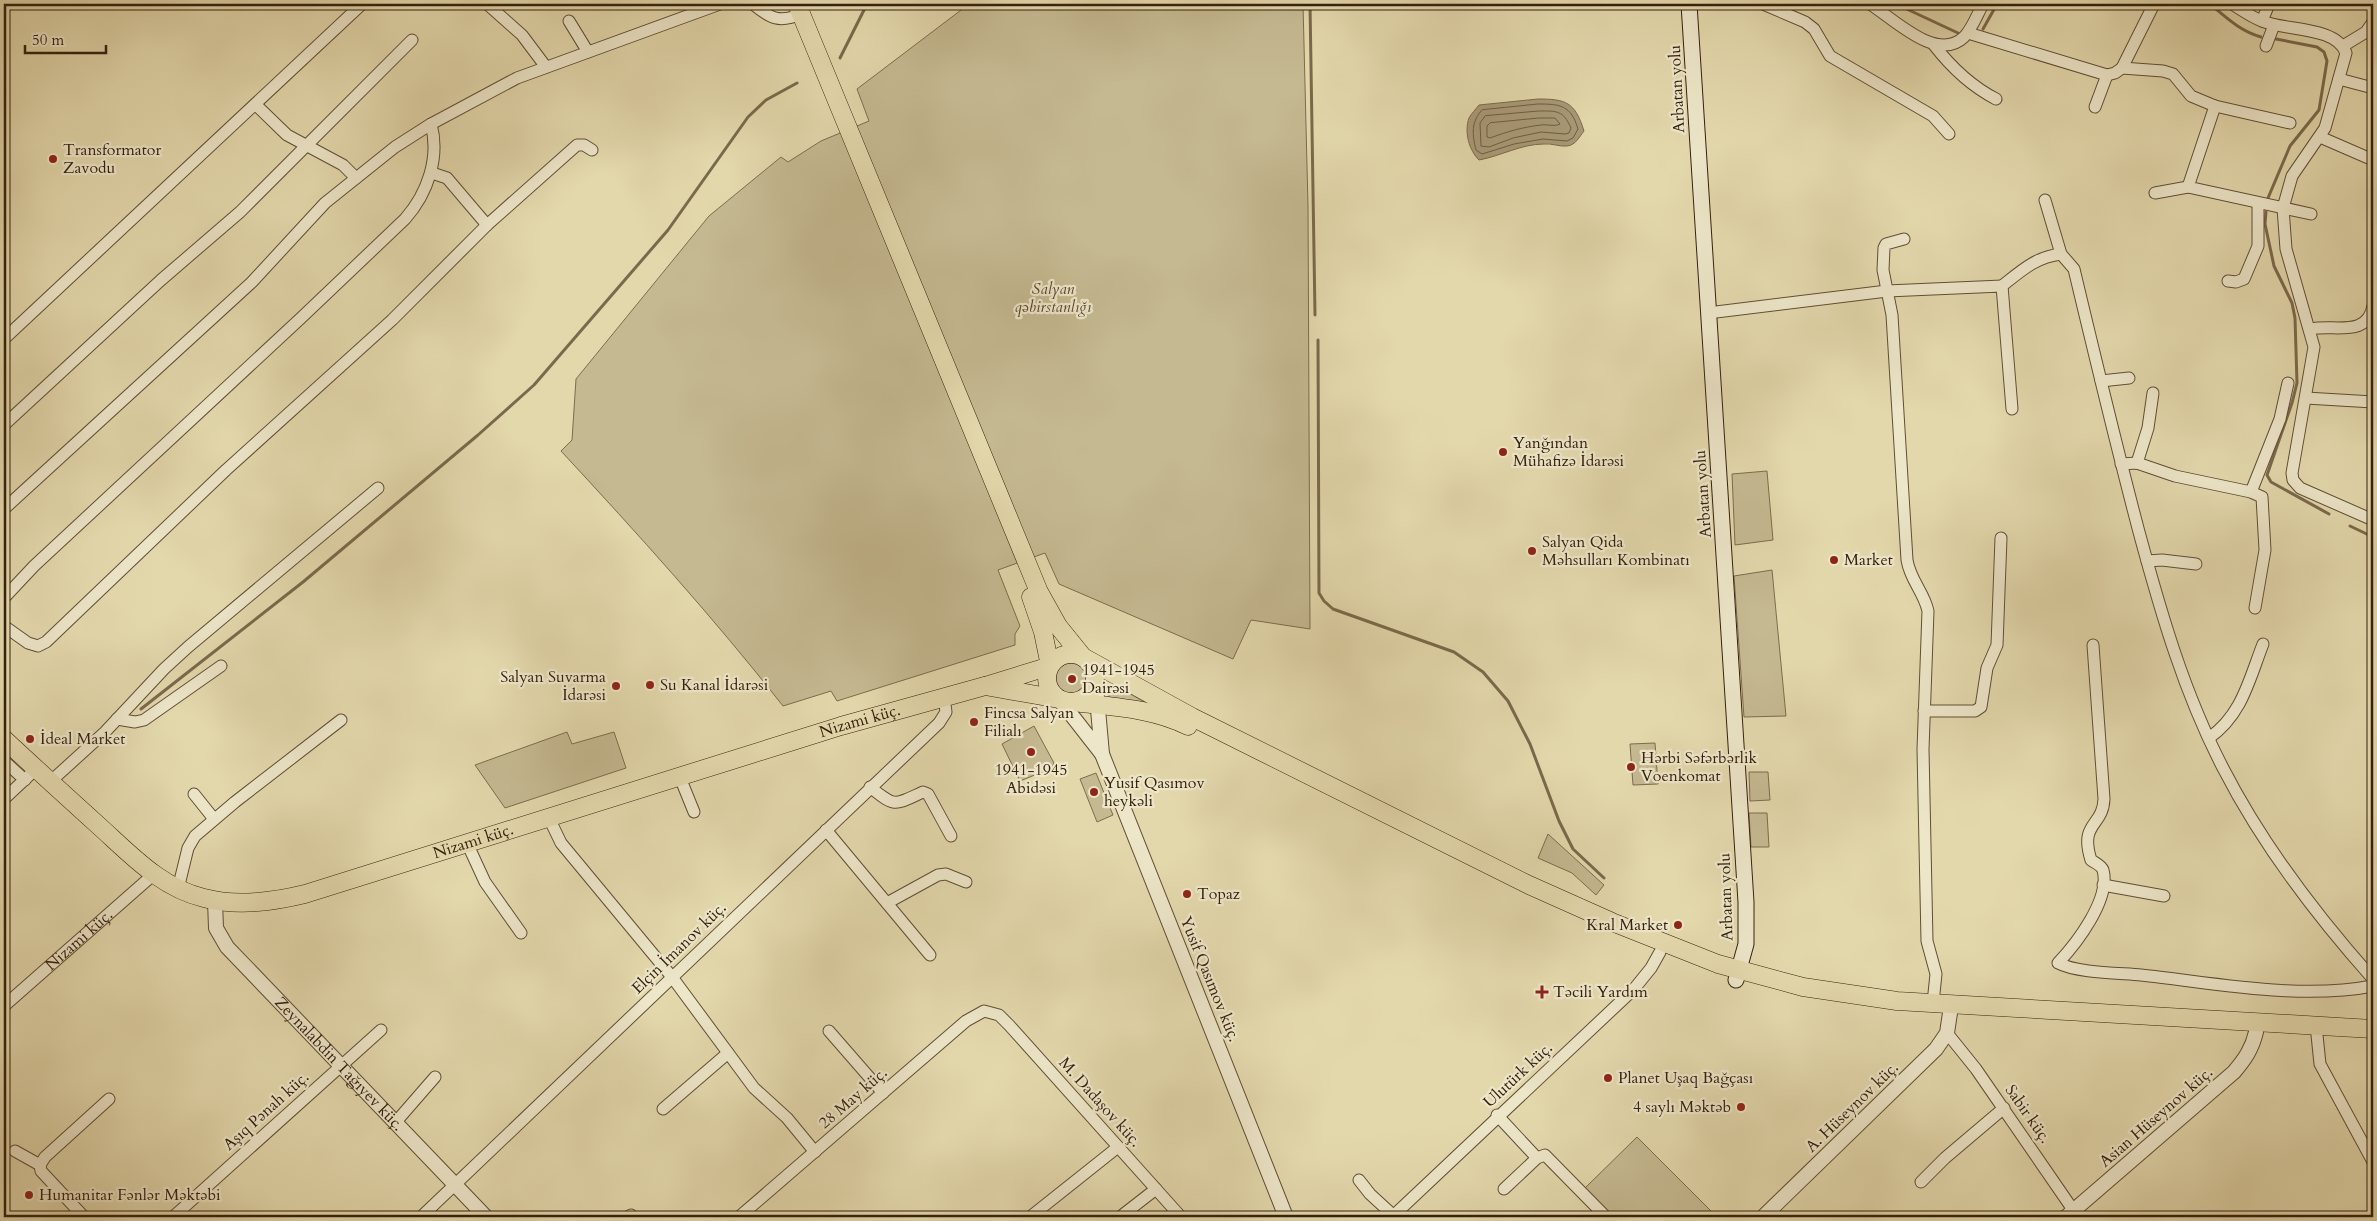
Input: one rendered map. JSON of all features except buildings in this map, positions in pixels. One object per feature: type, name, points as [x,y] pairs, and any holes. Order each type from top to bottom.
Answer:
[{"type":"main road","name":"Arbatan yolu","points":[[1689,4],[1746,902],[1746,944],[1737,976]]},
{"type":"main road","points":[[794,10],[1039,592],[1058,626],[1093,668],[1095,683],[1087,696],[1066,701],[1053,694],[1047,681],[1050,666],[1043,632],[1031,597],[794,10]]},
{"type":"main road","points":[[1050,666],[1055,660],[1069,654],[1083,657],[1192,717],[1529,884],[1737,976],[1842,994],[1933,1003],[2373,1030]]},
{"type":"main road","name":"Nizami küç.","points":[[154,874],[178,889],[215,901],[244,903],[290,897],[467,844],[548,816],[841,726],[986,686],[1050,666]]},
{"type":"main road","points":[[986,686],[1066,701],[1158,714],[1182,723],[1538,899],[1660,952],[1794,994],[1841,1003],[1950,1013],[2373,1038]]},
{"type":"main road","points":[[4,739],[31,774],[50,782],[154,874]]},
{"type":"street","points":[[4,339],[362,4]]},
{"type":"street","points":[[487,4],[522,34],[546,67]]},
{"type":"street","points":[[4,509],[246,288],[325,203],[396,146],[432,124],[517,78],[720,4]]},
{"type":"street","points":[[752,4],[767,15],[783,20],[794,10]]},
{"type":"street","points":[[1763,4],[1804,22],[1814,29],[1830,56],[1933,116],[1949,134]]},
{"type":"street","points":[[1870,4],[1934,45],[1945,59],[1978,90],[1996,100]]},
{"type":"street","points":[[1934,45],[1949,46],[1968,33],[1983,4]]},
{"type":"street","points":[[1968,33],[2107,75],[2115,73],[2122,68],[2154,4]]},
{"type":"street","points":[[2232,4],[2262,21],[2322,34],[2337,40],[2343,46],[2346,53],[2325,128],[2292,176],[2283,208],[2286,249],[2311,330],[2314,347],[2292,473],[2293,480],[2300,488],[2373,520]]},
{"type":"street","points":[[2262,21],[2269,4]]},
{"type":"street","points":[[569,21],[588,52]]},
{"type":"street","points":[[2343,46],[2369,32],[2373,22]]},
{"type":"street","points":[[2266,46],[2274,25]]},
{"type":"street","points":[[4,425],[161,280],[240,212],[412,40]]},
{"type":"street","points":[[2122,68],[2164,71],[2174,74],[2192,96],[2215,106],[2290,123]]},
{"type":"street","points":[[2095,107],[2107,75]]},
{"type":"street","points":[[2340,79],[2373,88]]},
{"type":"street","points":[[256,105],[287,135],[342,165],[356,178]]},
{"type":"street","points":[[2188,188],[2215,106]]},
{"type":"street","points":[[4,598],[41,559],[405,219],[432,173],[435,140],[432,124]]},
{"type":"street","points":[[2320,137],[2373,160]]},
{"type":"street","points":[[4,626],[28,643],[38,646],[46,642],[226,470],[392,320],[487,225],[577,145],[584,145],[592,150]]},
{"type":"street","points":[[432,173],[447,178],[487,225]]},
{"type":"street","points":[[2155,193],[2188,188],[2311,214]]},
{"type":"street","points":[[2045,200],[2061,254],[2074,269],[2121,464],[2174,655],[2224,770],[2259,830],[2294,883],[2335,936],[2373,979]]},
{"type":"street","points":[[2228,280],[2236,282],[2244,279],[2255,254],[2258,246],[2258,204]]},
{"type":"street","points":[[1904,239],[1889,242],[1884,248],[1883,270],[1892,315],[1907,560],[1911,578],[1923,595],[1928,611],[1923,749],[1927,941],[1936,974],[1933,1003]]},
{"type":"street","points":[[1708,313],[1887,291],[2002,286],[2031,262],[2046,256],[2061,254]]},
{"type":"street","points":[[2002,286],[2012,409]]},
{"type":"street","points":[[2311,330],[2322,327],[2356,328],[2368,319],[2373,306]]},
{"type":"street","points":[[2101,381],[2129,378]]},
{"type":"street","points":[[2251,492],[2280,419],[2288,383]]},
{"type":"street","points":[[2137,463],[2149,421],[2153,393]]},
{"type":"street","points":[[2306,398],[2373,402]]},
{"type":"street","points":[[2121,464],[2137,463],[2175,476],[2251,492],[2262,497],[2265,550],[2255,608]]},
{"type":"street","points":[[50,782],[117,720],[164,669],[188,647],[378,488]]},
{"type":"street","points":[[1924,711],[1975,712],[1981,707],[1988,668],[1997,645],[2001,538]]},
{"type":"street","points":[[2147,561],[2162,560],[2196,564]]},
{"type":"street","points":[[2209,738],[2226,724],[2240,706],[2263,644]]},
{"type":"street","points":[[2093,645],[2104,799],[2101,814],[2090,827],[2087,834],[2091,860],[2103,870],[2103,885],[2094,915],[2085,932],[2058,963],[2064,966],[2118,973],[2307,991],[2356,989],[2373,986]]},
{"type":"street","points":[[117,720],[135,722],[144,720],[221,666]]},
{"type":"street","points":[[1095,676],[1102,754]]},
{"type":"street","name":"Elçin İmanov küç.","points":[[421,1217],[944,718],[946,712],[944,697]]},
{"type":"street","points":[[1066,701],[1102,754]]},
{"type":"street","points":[[178,889],[188,848],[195,836],[214,818],[341,720]]},
{"type":"street","name":"Yusif Qasımov küç.","points":[[1102,754],[1286,1217]]},
{"type":"street","points":[[4,761],[31,774],[4,799]]},
{"type":"street","points":[[680,775],[694,812]]},
{"type":"street","points":[[870,787],[889,803],[898,803],[923,792],[928,794],[952,836]]},
{"type":"street","points":[[194,794],[214,818]]},
{"type":"street","points":[[548,816],[561,842],[672,977],[754,1088],[788,1118],[815,1152]]},
{"type":"street","points":[[826,830],[930,955]]},
{"type":"street","points":[[467,844],[485,882],[521,933]]},
{"type":"street","name":"Nizami küç.","points":[[4,1006],[154,874]]},
{"type":"street","points":[[887,903],[938,875],[946,874],[966,882]]},
{"type":"street","points":[[2103,885],[2164,896]]},
{"type":"street","name":"Zeynalabdin Tağıyev küç.","points":[[215,901],[214,919],[220,938],[486,1217]]},
{"type":"street","name":"Ulutürk küç.","points":[[1393,1217],[1634,989],[1651,968],[1660,952]]},
{"type":"street","name":"28 May küç.","points":[[740,1217],[966,1020],[976,1014],[991,1011]]},
{"type":"street","name":"M. Dadaşov küç.","points":[[991,1011],[1009,1025],[1181,1217]]},
{"type":"street","points":[[1947,1033],[1950,1013]]},
{"type":"street","name":"Aşıq Pənah küç.","points":[[173,1217],[381,1030]]},
{"type":"street","points":[[829,1031],[883,1092]]},
{"type":"street","name":"Asian Hüseynov küç.","points":[[2072,1215],[2234,1072],[2245,1060],[2252,1047],[2256,1032]]},
{"type":"street","name":"Sabir küç.","points":[[1947,1033],[2004,1108],[2072,1215]]},
{"type":"street","name":"A. Hüseynov küç.","points":[[1763,1217],[1921,1064],[1947,1033]]},
{"type":"street","points":[[2317,1035],[2320,1064],[2373,1162]]},
{"type":"street","points":[[663,1109],[728,1053]]},
{"type":"street","points":[[395,1123],[434,1078]]},
{"type":"street","points":[[84,1217],[41,1171],[40,1165],[45,1156],[110,1099]]},
{"type":"street","points":[[1921,1182],[1945,1158],[2004,1108]]},
{"type":"street","points":[[1498,1116],[1537,1158]]},
{"type":"street","points":[[1030,1217],[1118,1147]]},
{"type":"street","points":[[15,1150],[40,1165]]},
{"type":"street","points":[[1504,1189],[1541,1154],[1548,1157],[1606,1217]]},
{"type":"street","points":[[1359,1180],[1393,1217]]},
{"type":"street","points":[[1120,1217],[1156,1189]]},
{"type":"green space","name":"Salyan qəbirstanlığı","points":[[969,4],[1303,4],[1308,206],[1310,629],[1251,620],[1233,659],[1059,584],[1045,553],[998,570],[1020,626],[1015,634],[1015,645],[837,701],[831,691],[783,706],[675,576],[561,451],[572,440],[576,379],[709,216],[781,157],[788,162],[821,141],[869,121],[857,89]]},
{"type":"green space","points":[[1767,471],[1773,540],[1735,545],[1732,474]]},
{"type":"green space","points":[[1772,570],[1786,716],[1744,717],[1734,576]]},
{"type":"green space","points":[[1071,663],[1081,668],[1086,678],[1081,688],[1071,693],[1061,688],[1056,678],[1061,668]]},
{"type":"green space","points":[[1113,684],[1148,704],[1108,699]]},
{"type":"green space","points":[[1034,726],[1054,763],[1052,768],[1020,781],[1002,744]]},
{"type":"green space","points":[[567,732],[572,744],[614,732],[626,768],[505,808],[475,765]]},
{"type":"green space","points":[[1655,743],[1658,784],[1633,785],[1630,744]]},
{"type":"green space","points":[[1749,772],[1768,772],[1770,800],[1750,801]]},
{"type":"green space","points":[[1096,773],[1113,815],[1097,822],[1080,779]]},
{"type":"green space","points":[[1749,813],[1767,813],[1769,847],[1751,847]]},
{"type":"green space","points":[[1548,834],[1604,885],[1596,895],[1572,873],[1538,858]]},
{"type":"green space","points":[[1637,1137],[1717,1217],[1611,1217],[1584,1189]]},
{"type":"water","points":[[1538,99],[1562,101],[1573,108],[1581,121],[1584,131],[1573,144],[1567,146],[1547,144],[1527,146],[1479,160],[1475,156],[1470,146],[1467,129],[1469,118],[1479,105]]},
{"type":"waterway","points":[[840,58],[867,4]]},
{"type":"waterway","points":[[1310,4],[1315,315]]},
{"type":"waterway","points":[[1896,4],[1958,33]]},
{"type":"waterway","points":[[1983,29],[1997,4]]},
{"type":"waterway","points":[[2210,4],[2240,28],[2261,37]]},
{"type":"waterway","points":[[2268,198],[2290,146],[2319,110],[2327,61],[2324,52],[2317,47],[2276,39]]},
{"type":"waterway","points":[[141,709],[303,582],[478,435],[534,385],[668,230],[748,117],[766,100],[797,83]]},
{"type":"waterway","points":[[2266,212],[2265,224],[2274,266],[2292,303],[2295,318],[2297,383],[2267,475],[2271,482],[2329,514]]},
{"type":"waterway","points":[[1318,340],[1319,593],[1324,601],[1333,609],[1454,652],[1483,672],[1508,701],[1530,744],[1559,821],[1573,849],[1604,878]]},
{"type":"waterway","points":[[2350,526],[2373,537]]},
{"type":"place","name":"Transformator Zavodu","points":[[53,159]]},
{"type":"place","name":"Yanğından Mühafizə İdarəsi","points":[[1503,452]]},
{"type":"place","name":"Salyan Qida Məhsulları Kombinatı","points":[[1532,551]]},
{"type":"place","name":"Market","points":[[1834,560]]},
{"type":"place","name":"1941-1945 Dairəsi","points":[[1072,679]]},
{"type":"place","name":"Su Kanal İdarəsi","points":[[650,685]]},
{"type":"place","name":"Salyan Suvarma İdarəsi","points":[[616,686]]},
{"type":"place","name":"Fincsa Salyan Filialı","points":[[974,722]]},
{"type":"place","name":"İdeal Market","points":[[30,739]]},
{"type":"place","name":"1941-1945 Abidəsi","points":[[1031,752]]},
{"type":"place","name":"Hərbi Səfərbərlik Voenkomat","points":[[1631,767]]},
{"type":"place","name":"Yusif Qasımov heykəli","points":[[1094,792]]},
{"type":"place","name":"Topaz","points":[[1187,894]]},
{"type":"place","name":"Kral Market","points":[[1678,925]]},
{"type":"place","name":"Təcili Yardım","points":[[1542,992]]},
{"type":"place","name":"Planet Uşaq Bağçası","points":[[1608,1078]]},
{"type":"place","name":"4 saylı Məktəb","points":[[1741,1107]]},
{"type":"place","name":"Humanitar Fənlər Məktəbi","points":[[29,1195]]}]
